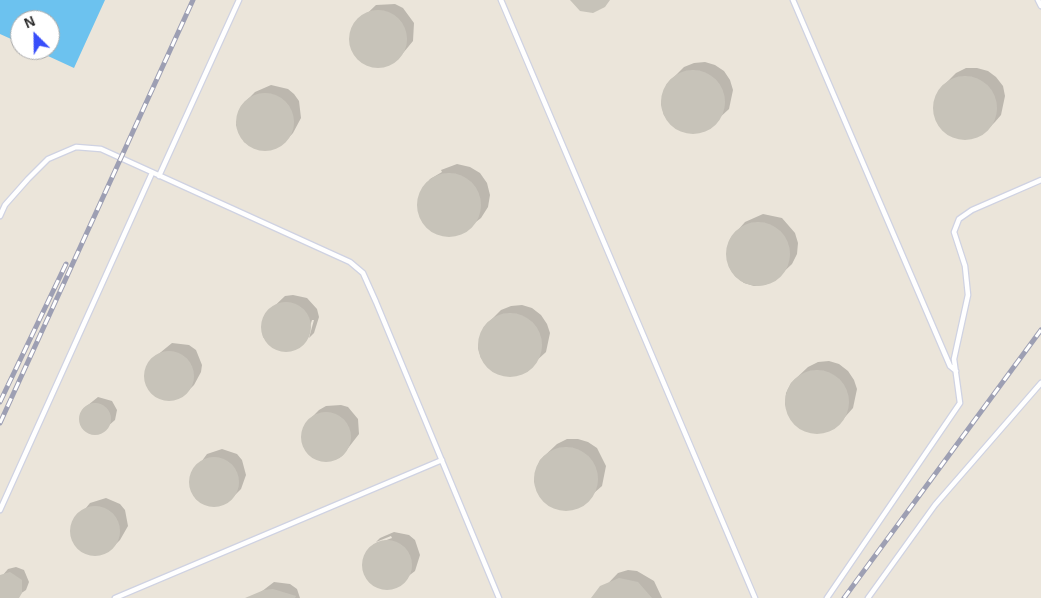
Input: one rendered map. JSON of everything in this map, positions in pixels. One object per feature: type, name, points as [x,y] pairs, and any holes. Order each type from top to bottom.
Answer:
[{"type":"lane","points":[[158,176],[239,0]]},
{"type":"lane","points":[[501,0],[755,598]]},
{"type":"lane","points":[[793,0],[950,366],[956,370]]},
{"type":"lane","points":[[1038,0],[1041,6]]},
{"type":"lane","points":[[0,216],[5,205],[48,159],[76,146],[101,149],[350,262],[363,273],[499,598]]},
{"type":"lane","points":[[0,510],[152,173]]},
{"type":"lane","points":[[827,598],[960,403],[954,359],[968,296],[965,266],[954,232],[959,219],[972,210],[1041,180]]},
{"type":"lane","points":[[868,598],[936,505],[1041,383]]},
{"type":"lane","points":[[115,598],[442,460]]},
{"type":"water","points":[[0,0],[105,0],[74,68],[57,60],[60,60],[60,10],[10,10],[10,38],[0,34]]},
{"type":"building","points":[[570,0],[610,0],[605,7],[593,13],[580,11]]},
{"type":"building","points":[[378,10],[389,12],[402,23],[407,39],[405,50],[394,63],[378,68],[367,66],[354,55],[349,39],[351,28],[362,15]]},
{"type":"building","points":[[687,70],[699,70],[716,79],[723,90],[725,102],[723,114],[716,125],[699,134],[687,134],[675,129],[666,120],[661,108],[661,96],[666,84],[675,75]]},
{"type":"building","points":[[959,76],[971,76],[988,85],[995,96],[997,108],[995,120],[988,131],[971,140],[959,140],[947,135],[938,126],[933,114],[933,102],[938,90],[947,81]]},
{"type":"building","points":[[259,93],[271,93],[286,101],[294,116],[294,128],[286,143],[271,151],[259,151],[244,143],[236,128],[236,116],[244,101]]},
{"type":"building","points":[[443,173],[455,173],[472,182],[479,193],[481,205],[479,217],[472,228],[455,237],[443,237],[431,232],[422,223],[417,211],[417,199],[422,187],[431,178]]},
{"type":"building","points":[[752,222],[764,222],[781,231],[788,242],[790,254],[788,266],[781,277],[764,286],[752,286],[740,281],[731,272],[726,260],[726,248],[731,236],[740,227]]},
{"type":"building","points":[[281,302],[291,302],[304,309],[311,322],[311,332],[304,345],[291,352],[281,352],[272,348],[265,341],[261,332],[261,322],[265,313],[272,306]]},
{"type":"building","points":[[504,313],[516,313],[533,322],[540,333],[542,345],[540,357],[533,368],[516,377],[504,377],[492,372],[483,363],[478,351],[478,339],[483,327],[492,318]]},
{"type":"building","points":[[164,351],[174,351],[187,358],[194,371],[194,381],[187,394],[174,401],[164,401],[155,397],[148,390],[144,381],[144,371],[148,362],[155,355]]},
{"type":"building","points":[[811,370],[823,370],[840,379],[847,390],[849,402],[847,414],[840,425],[823,434],[811,434],[799,429],[790,420],[785,408],[785,396],[790,384],[799,375]]},
{"type":"building","points":[[95,403],[107,407],[111,419],[107,431],[95,435],[83,431],[79,419],[83,407]]},
{"type":"building","points":[[321,412],[331,412],[344,419],[351,432],[351,442],[344,455],[331,462],[321,462],[312,458],[305,451],[301,442],[301,432],[305,423],[312,416]]},
{"type":"building","points":[[560,447],[572,447],[589,456],[596,467],[598,479],[596,491],[589,502],[572,511],[560,511],[548,506],[539,497],[534,485],[534,473],[539,461],[548,452]]},
{"type":"building","points":[[209,457],[219,457],[232,464],[239,477],[239,487],[232,500],[219,507],[209,507],[200,503],[193,496],[189,487],[189,477],[193,468],[200,461]]},
{"type":"building","points":[[90,506],[100,506],[113,513],[120,526],[120,536],[113,549],[100,556],[90,556],[81,552],[74,545],[70,536],[70,526],[74,517],[81,510]]},
{"type":"building","points":[[382,540],[392,540],[405,547],[412,560],[412,570],[405,583],[392,590],[382,590],[373,586],[366,579],[362,570],[362,560],[366,551],[373,544]]},
{"type":"building","points":[[10,572],[22,580],[22,593],[19,598],[0,598],[0,575]]},
{"type":"building","points":[[619,578],[638,582],[652,598],[591,598],[600,586]]},
{"type":"building","points":[[273,589],[296,596],[295,598],[245,598],[264,590]]},
{"type":"railway","points":[[0,423],[193,0]]},
{"type":"railway","points":[[0,402],[66,264]]},
{"type":"railway","points":[[844,598],[1041,330]]}]
